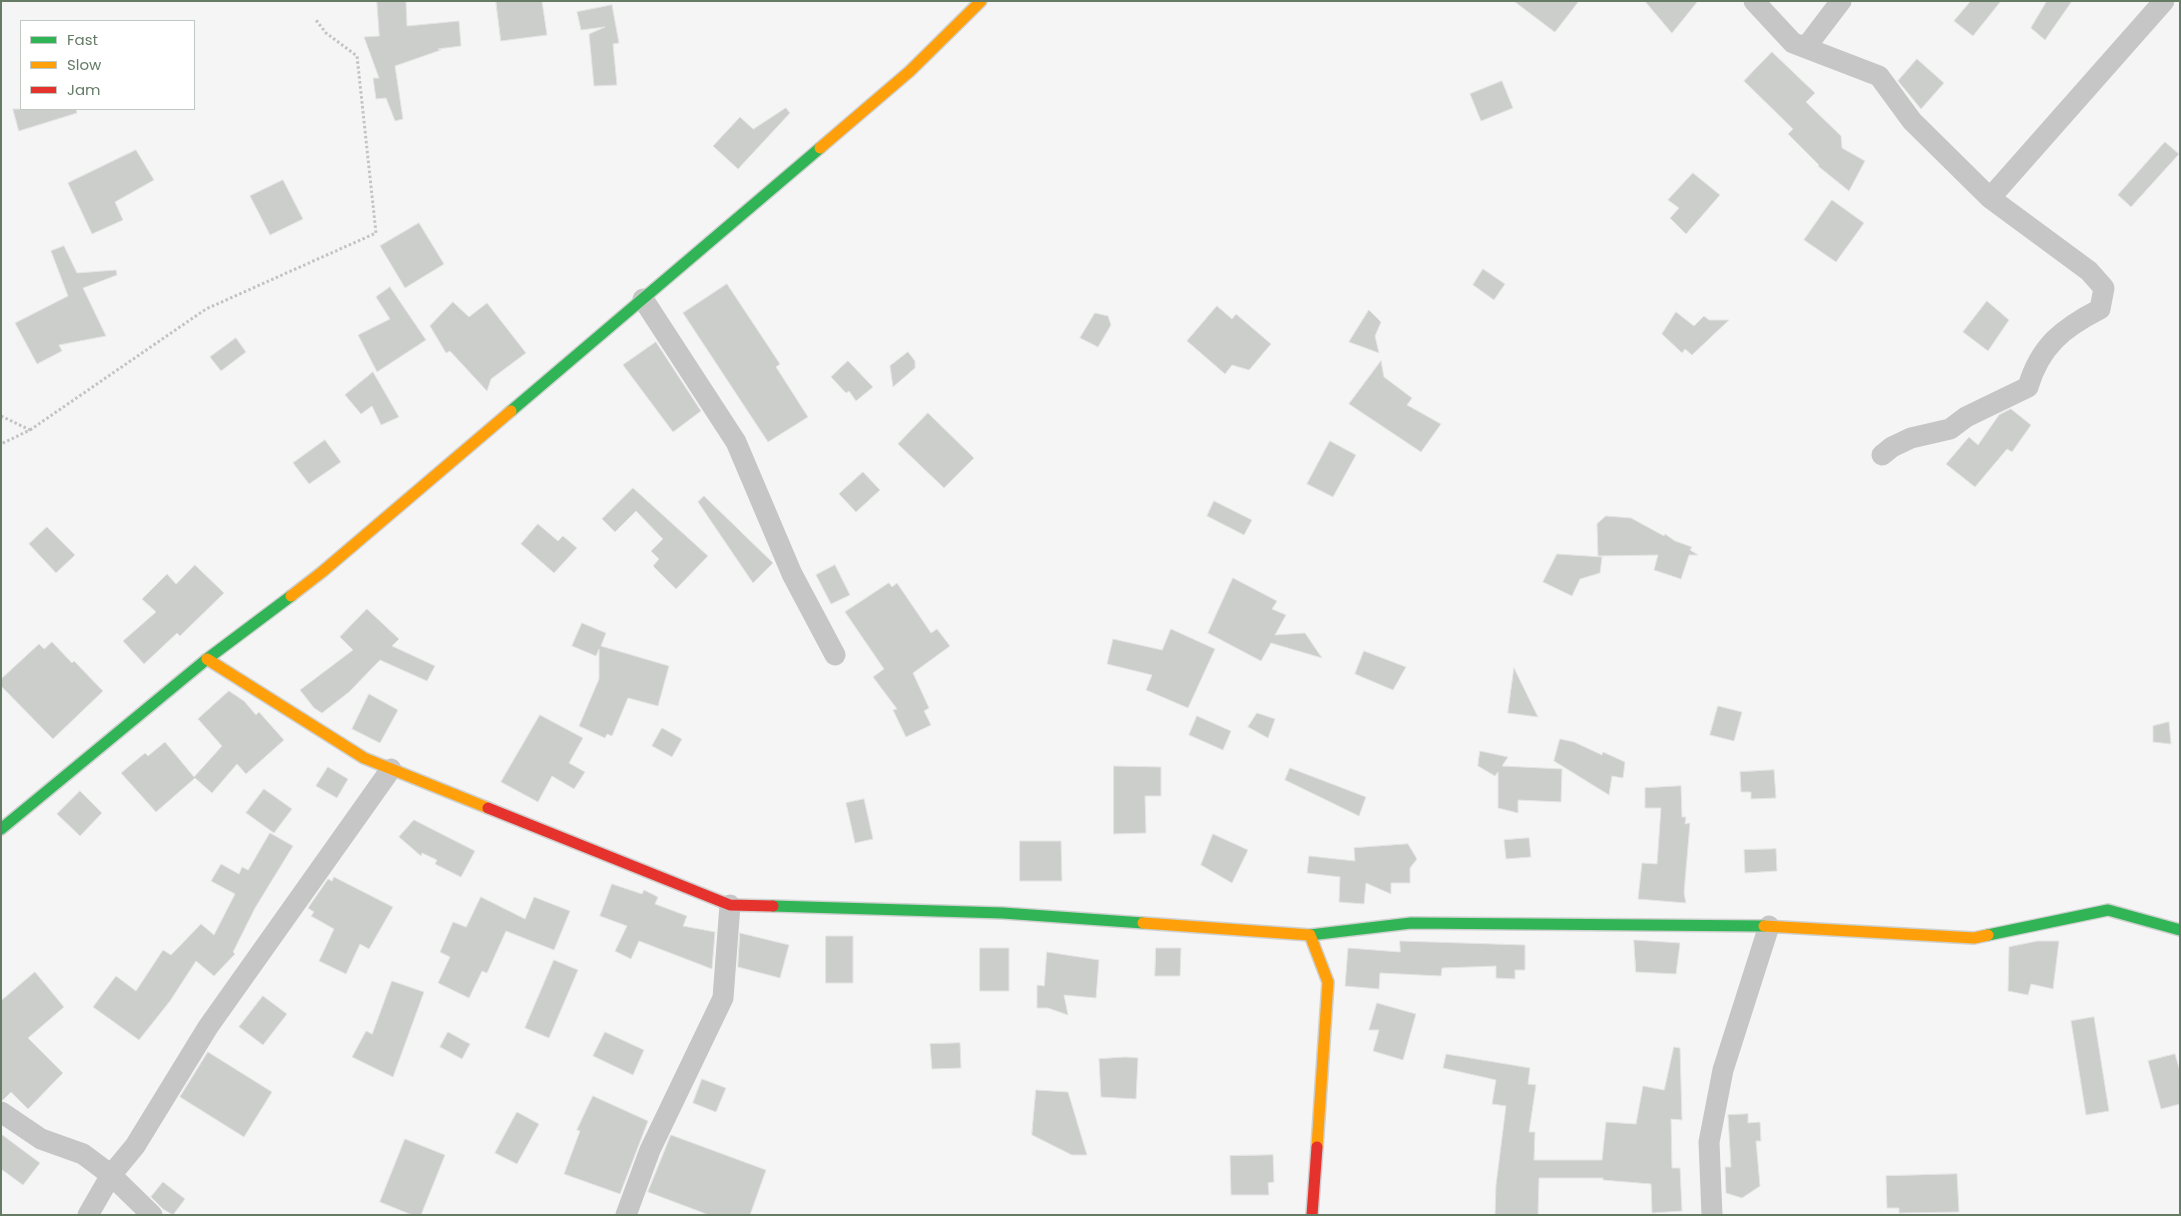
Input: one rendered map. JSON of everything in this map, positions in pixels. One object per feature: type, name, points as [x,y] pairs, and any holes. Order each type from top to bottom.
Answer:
[{"type":"street","points":[[1754,1],[1793,43],[1879,76],[1912,121],[1990,198],[2089,271],[2104,288],[2100,309],[2078,320],[2052,340],[2034,366],[2028,387],[1966,417],[1950,429],[1911,438],[1892,447],[1882,455]]},
{"type":"street","points":[[1793,43],[1806,47],[1841,1]]},
{"type":"street","points":[[1990,198],[2164,1]]},
{"type":"street","points":[[1,829],[207,659],[322,572],[910,71],[974,4]]},
{"type":"street","points":[[643,298],[736,442],[792,574],[835,655]]},
{"type":"street","points":[[207,659],[364,758],[730,905],[1003,914],[1310,935],[1411,923],[1769,926],[1974,938],[2108,910],[2180,930]]},
{"type":"street","points":[[88,1215],[110,1174],[135,1146],[208,1027],[392,769]]},
{"type":"street","points":[[626,1215],[650,1150],[723,998],[730,905]]},
{"type":"street","points":[[1712,1215],[1709,1142],[1723,1070],[1769,926]]},
{"type":"street","points":[[1310,935],[1328,982],[1312,1215]]},
{"type":"street","points":[[1,1112],[42,1139],[83,1154],[110,1174],[152,1215]]},
{"type":"path","points":[[1,444],[30,430],[206,309],[376,233],[357,56],[326,33],[316,20]]},
{"type":"path","points":[[1,416],[30,430]]},
{"type":"building","points":[[377,1],[406,1],[407,26],[459,21],[461,46],[438,49],[441,50],[395,66],[403,119],[395,121],[386,98],[376,99],[373,78],[379,78],[364,37],[379,36]]},
{"type":"building","points":[[496,1],[542,1],[547,35],[501,41]]},
{"type":"building","points":[[1514,1],[1579,1],[1555,32]]},
{"type":"building","points":[[1645,1],[1698,1],[1672,33]]},
{"type":"building","points":[[1971,1],[2001,1],[1973,36],[1954,21]]},
{"type":"building","points":[[2047,1],[2072,1],[2045,40],[2031,28]]},
{"type":"building","points":[[612,5],[619,43],[613,44],[617,85],[594,86],[589,34],[605,27],[581,30],[577,12]]},
{"type":"building","points":[[1772,52],[1815,93],[1806,102],[1841,136],[1842,148],[1865,161],[1849,191],[1818,166],[1788,134],[1793,129],[1744,81]]},
{"type":"building","points":[[1917,59],[1944,83],[1921,109],[1898,81]]},
{"type":"building","points":[[1502,81],[1513,108],[1481,121],[1470,94]]},
{"type":"building","points":[[786,108],[790,113],[738,169],[713,146],[740,117],[753,129]]},
{"type":"building","points":[[13,109],[76,110],[77,113],[19,131]]},
{"type":"building","points":[[2165,142],[2179,154],[2131,207],[2118,195]]},
{"type":"building","points":[[136,150],[154,180],[115,202],[123,220],[92,234],[68,183]]},
{"type":"building","points":[[1693,173],[1720,195],[1686,234],[1670,218],[1679,208],[1668,200]]},
{"type":"building","points":[[283,180],[303,219],[270,235],[250,196]]},
{"type":"building","points":[[1832,200],[1864,223],[1836,262],[1804,240]]},
{"type":"building","points":[[419,223],[444,264],[405,288],[380,246]]},
{"type":"building","points":[[64,246],[77,273],[116,270],[117,275],[83,288],[106,336],[59,345],[62,351],[37,364],[15,323],[68,296],[51,251]]},
{"type":"building","points":[[1483,269],[1505,284],[1494,300],[1473,285]]},
{"type":"building","points":[[727,284],[780,364],[776,367],[808,417],[768,442],[683,313]]},
{"type":"building","points":[[390,287],[426,340],[377,372],[358,335],[390,319],[376,297]]},
{"type":"building","points":[[1987,301],[2009,320],[1988,351],[1963,332]]},
{"type":"building","points":[[453,302],[469,317],[487,303],[526,353],[491,379],[487,391],[450,351],[446,353],[430,326]]},
{"type":"building","points":[[1217,306],[1232,319],[1236,314],[1271,344],[1249,370],[1232,365],[1225,374],[1187,341]]},
{"type":"building","points":[[1369,310],[1381,322],[1375,336],[1379,353],[1349,342]]},
{"type":"building","points":[[1676,312],[1694,326],[1704,316],[1709,320],[1729,320],[1692,355],[1685,349],[1682,353],[1662,334]]},
{"type":"building","points":[[1095,313],[1108,316],[1111,325],[1098,347],[1080,338]]},
{"type":"building","points":[[236,338],[246,352],[221,371],[210,357]]},
{"type":"building","points":[[656,342],[701,411],[673,432],[623,365]]},
{"type":"building","points":[[908,352],[915,361],[915,368],[893,387],[890,366]]},
{"type":"building","points":[[848,361],[873,387],[856,401],[849,391],[846,393],[831,377]]},
{"type":"building","points":[[1381,361],[1384,377],[1412,398],[1407,405],[1441,424],[1421,452],[1349,404]]},
{"type":"building","points":[[373,372],[399,417],[381,425],[372,406],[361,414],[345,395]]},
{"type":"building","points":[[2011,409],[2031,425],[2012,452],[2007,449],[1975,487],[1946,464],[1969,437],[1978,445],[1999,415]]},
{"type":"building","points":[[928,413],[974,458],[944,488],[898,444]]},
{"type":"building","points":[[325,440],[341,462],[309,484],[293,463]]},
{"type":"building","points":[[1330,441],[1356,455],[1333,497],[1307,484]]},
{"type":"building","points":[[863,472],[880,490],[856,512],[839,494]]},
{"type":"building","points":[[633,488],[708,556],[676,589],[653,566],[659,559],[651,551],[663,539],[636,511],[615,532],[602,519]]},
{"type":"building","points":[[704,496],[773,563],[753,583],[698,502]]},
{"type":"building","points":[[1214,501],[1252,520],[1244,535],[1207,516]]},
{"type":"building","points":[[1606,516],[1631,518],[1664,536],[1665,534],[1675,541],[1692,547],[1690,550],[1698,555],[1689,555],[1681,579],[1654,570],[1658,555],[1598,556],[1597,524]]},
{"type":"building","points":[[538,524],[558,541],[563,536],[577,548],[554,573],[521,544]]},
{"type":"building","points":[[47,527],[75,555],[56,573],[29,544]]},
{"type":"building","points":[[1557,554],[1602,557],[1600,573],[1580,579],[1572,596],[1543,582]]},
{"type":"building","points":[[195,565],[224,593],[180,636],[177,633],[144,664],[123,641],[156,612],[142,599],[167,574],[176,584]]},
{"type":"building","points":[[835,565],[850,595],[831,604],[816,575]]},
{"type":"building","points":[[1233,578],[1277,601],[1272,609],[1286,615],[1275,635],[1305,633],[1322,658],[1271,643],[1261,661],[1208,633]]},
{"type":"building","points":[[889,583],[892,587],[897,583],[931,633],[937,629],[950,646],[913,673],[929,708],[924,711],[931,725],[906,737],[893,710],[897,709],[873,677],[884,669],[845,612]]},
{"type":"building","points":[[367,609],[399,639],[392,646],[435,666],[427,681],[380,660],[349,692],[322,713],[314,708],[300,690],[353,650],[340,637]]},
{"type":"building","points":[[582,623],[606,633],[601,646],[669,666],[658,706],[628,698],[612,736],[607,734],[605,738],[579,726],[599,679],[599,649],[596,656],[572,646]]},
{"type":"building","points":[[1171,629],[1215,649],[1188,708],[1146,690],[1152,675],[1107,664],[1113,639],[1162,650]]},
{"type":"building","points":[[52,642],[72,663],[74,661],[103,691],[53,739],[1,686],[1,679],[39,644],[44,649]]},
{"type":"building","points":[[1364,651],[1406,667],[1393,690],[1355,674]]},
{"type":"building","points":[[1514,668],[1538,717],[1508,713]]},
{"type":"building","points":[[229,691],[244,701],[256,715],[259,712],[284,740],[246,774],[237,764],[212,793],[195,778],[156,812],[121,773],[145,753],[148,756],[165,742],[194,777],[222,746],[198,719]]},
{"type":"building","points":[[369,694],[398,710],[380,743],[352,729]]},
{"type":"building","points":[[1718,706],[1742,712],[1734,741],[1710,735]]},
{"type":"building","points":[[1257,713],[1275,719],[1268,738],[1248,727]]},
{"type":"building","points":[[540,715],[583,738],[569,763],[585,772],[574,789],[552,776],[538,802],[501,782]]},
{"type":"building","points":[[1197,716],[1231,731],[1223,750],[1189,735]]},
{"type":"building","points":[[2169,722],[2171,744],[2153,742],[2153,726]]},
{"type":"building","points":[[662,728],[682,739],[672,757],[652,746]]},
{"type":"building","points":[[1560,739],[1574,742],[1602,755],[1603,752],[1625,762],[1623,778],[1612,776],[1609,795],[1554,761]]},
{"type":"building","points":[[1480,751],[1508,757],[1502,766],[1562,769],[1561,802],[1518,800],[1518,813],[1498,808],[1498,772],[1495,776],[1478,766]]},
{"type":"building","points":[[1114,766],[1161,767],[1161,796],[1145,796],[1146,833],[1114,834]]},
{"type":"building","points":[[328,767],[348,779],[337,798],[316,786]]},
{"type":"building","points":[[1290,768],[1366,797],[1359,816],[1285,780]]},
{"type":"building","points":[[1774,770],[1776,798],[1751,799],[1751,792],[1741,792],[1740,772]]},
{"type":"building","points":[[1681,786],[1682,817],[1686,817],[1685,824],[1690,823],[1684,893],[1686,903],[1638,899],[1642,863],[1657,864],[1661,808],[1645,808],[1645,788]]},
{"type":"building","points":[[264,789],[292,809],[274,833],[246,813]]},
{"type":"building","points":[[80,791],[102,813],[80,836],[57,814]]},
{"type":"building","points":[[864,799],[873,839],[855,843],[846,803]]},
{"type":"building","points":[[414,820],[475,851],[461,877],[435,864],[437,860],[422,853],[421,856],[399,837]]},
{"type":"building","points":[[270,833],[293,846],[255,908],[233,952],[235,954],[214,976],[196,961],[170,1001],[139,1040],[93,1007],[116,976],[136,991],[163,950],[171,955],[201,924],[214,935],[235,894],[211,881],[221,864],[239,874],[242,867],[248,870]]},
{"type":"building","points":[[1213,834],[1248,850],[1232,883],[1201,865]]},
{"type":"building","points":[[1529,838],[1531,857],[1506,859],[1504,840]]},
{"type":"building","points":[[1020,841],[1061,841],[1062,881],[1020,881]]},
{"type":"building","points":[[1408,844],[1417,859],[1410,868],[1410,883],[1391,883],[1391,894],[1366,883],[1364,904],[1339,902],[1340,877],[1307,873],[1309,856],[1355,861],[1354,848]]},
{"type":"building","points":[[1776,849],[1777,871],[1745,873],[1744,850]]},
{"type":"building","points":[[334,877],[393,907],[369,949],[360,944],[346,974],[319,961],[334,929],[311,916],[314,912],[308,908],[328,879],[332,881]]},
{"type":"building","points":[[612,884],[642,894],[644,890],[658,897],[655,904],[687,916],[683,926],[715,932],[712,969],[639,941],[631,959],[615,951],[627,926],[600,916]]},
{"type":"building","points":[[481,897],[525,919],[534,897],[570,911],[554,950],[506,931],[487,973],[482,971],[469,998],[438,983],[450,957],[440,952],[453,922],[466,927]]},
{"type":"building","points":[[740,933],[789,945],[780,978],[738,967]]},
{"type":"building","points":[[826,936],[853,936],[853,983],[826,983]]},
{"type":"building","points":[[1634,940],[1680,943],[1676,974],[1636,972]]},
{"type":"building","points":[[1400,941],[1525,945],[1525,970],[1515,970],[1515,979],[1496,978],[1496,966],[1442,968],[1441,976],[1380,973],[1379,989],[1345,986],[1348,948],[1400,952]]},
{"type":"building","points":[[2038,941],[2059,941],[2053,989],[2031,984],[2028,995],[2008,991],[2009,947]]},
{"type":"building","points":[[980,948],[1009,948],[1009,991],[980,991]]},
{"type":"building","points":[[1156,948],[1181,948],[1180,976],[1155,976]]},
{"type":"building","points":[[1047,952],[1099,960],[1096,998],[1064,995],[1068,1015],[1048,1008],[1037,1008],[1037,985],[1044,986]]},
{"type":"building","points":[[554,960],[578,970],[549,1038],[525,1028]]},
{"type":"building","points":[[35,972],[64,1007],[28,1038],[63,1073],[28,1109],[11,1092],[1,1100],[1,1001]]},
{"type":"building","points":[[392,981],[424,992],[393,1077],[352,1057],[366,1031],[372,1034]]},
{"type":"building","points":[[263,996],[287,1014],[263,1045],[239,1027]]},
{"type":"building","points":[[1377,1003],[1416,1014],[1403,1060],[1373,1051],[1379,1030],[1369,1030]]},
{"type":"building","points":[[2094,1017],[2109,1111],[2086,1115],[2071,1021]]},
{"type":"building","points":[[448,1032],[470,1044],[462,1059],[440,1047]]},
{"type":"building","points":[[605,1032],[644,1050],[633,1075],[593,1056]]},
{"type":"building","points":[[960,1043],[961,1068],[932,1069],[930,1044]]},
{"type":"building","points":[[1674,1047],[1680,1048],[1682,1120],[1671,1119],[1672,1168],[1680,1168],[1682,1211],[1652,1213],[1651,1184],[1603,1180],[1603,1178],[1539,1178],[1538,1215],[1495,1215],[1496,1185],[1506,1106],[1492,1104],[1496,1080],[1443,1068],[1446,1054],[1530,1068],[1528,1084],[1536,1085],[1529,1132],[1535,1132],[1534,1160],[1602,1160],[1606,1122],[1636,1124],[1643,1086],[1664,1090]]},
{"type":"building","points":[[208,1052],[272,1092],[244,1137],[180,1097]]},
{"type":"building","points":[[2175,1054],[2180,1071],[2180,1104],[2161,1109],[2148,1061]]},
{"type":"building","points":[[1138,1058],[1136,1099],[1101,1097],[1099,1059]]},
{"type":"building","points":[[702,1079],[726,1088],[716,1112],[693,1103]]},
{"type":"building","points":[[1036,1090],[1068,1092],[1087,1155],[1072,1155],[1032,1135]]},
{"type":"building","points":[[593,1096],[648,1121],[620,1194],[564,1174],[580,1131],[577,1130]]},
{"type":"building","points":[[517,1112],[539,1124],[517,1164],[495,1153]]},
{"type":"building","points":[[1748,1114],[1748,1123],[1760,1122],[1761,1141],[1756,1141],[1760,1186],[1742,1198],[1726,1193],[1725,1167],[1731,1167],[1728,1115]]},
{"type":"building","points":[[1,1134],[40,1163],[23,1185],[1,1169]]},
{"type":"building","points":[[671,1135],[766,1170],[750,1215],[709,1215],[648,1192]]},
{"type":"building","points":[[405,1139],[445,1155],[421,1215],[412,1215],[380,1202]]},
{"type":"building","points":[[1273,1155],[1274,1182],[1268,1183],[1269,1195],[1231,1195],[1230,1156]]},
{"type":"building","points":[[1957,1174],[1959,1212],[1899,1213],[1899,1208],[1887,1208],[1886,1176]]},
{"type":"building","points":[[163,1182],[185,1199],[173,1215],[163,1209],[151,1197]]},
{"type":"traffic: fast","points":[[511,411],[820,148]]},
{"type":"traffic: fast","points":[[1,829],[207,659],[291,596]]},
{"type":"traffic: fast","points":[[773,906],[1003,913],[1143,923]]},
{"type":"traffic: fast","points":[[1988,935],[2108,910],[2180,930]]},
{"type":"traffic: fast","points":[[1310,935],[1411,923],[1764,926]]},
{"type":"traffic: slow","points":[[820,148],[910,71],[981,1]]},
{"type":"traffic: slow","points":[[291,596],[322,572],[511,411]]},
{"type":"traffic: slow","points":[[207,659],[364,758],[488,808]]},
{"type":"traffic: slow","points":[[1143,923],[1310,935],[1328,982],[1317,1147]]},
{"type":"traffic: slow","points":[[1764,926],[1974,938],[1988,935]]},
{"type":"traffic: jam","points":[[488,808],[730,905],[773,906]]},
{"type":"traffic: jam","points":[[1312,1215],[1317,1147]]}]
